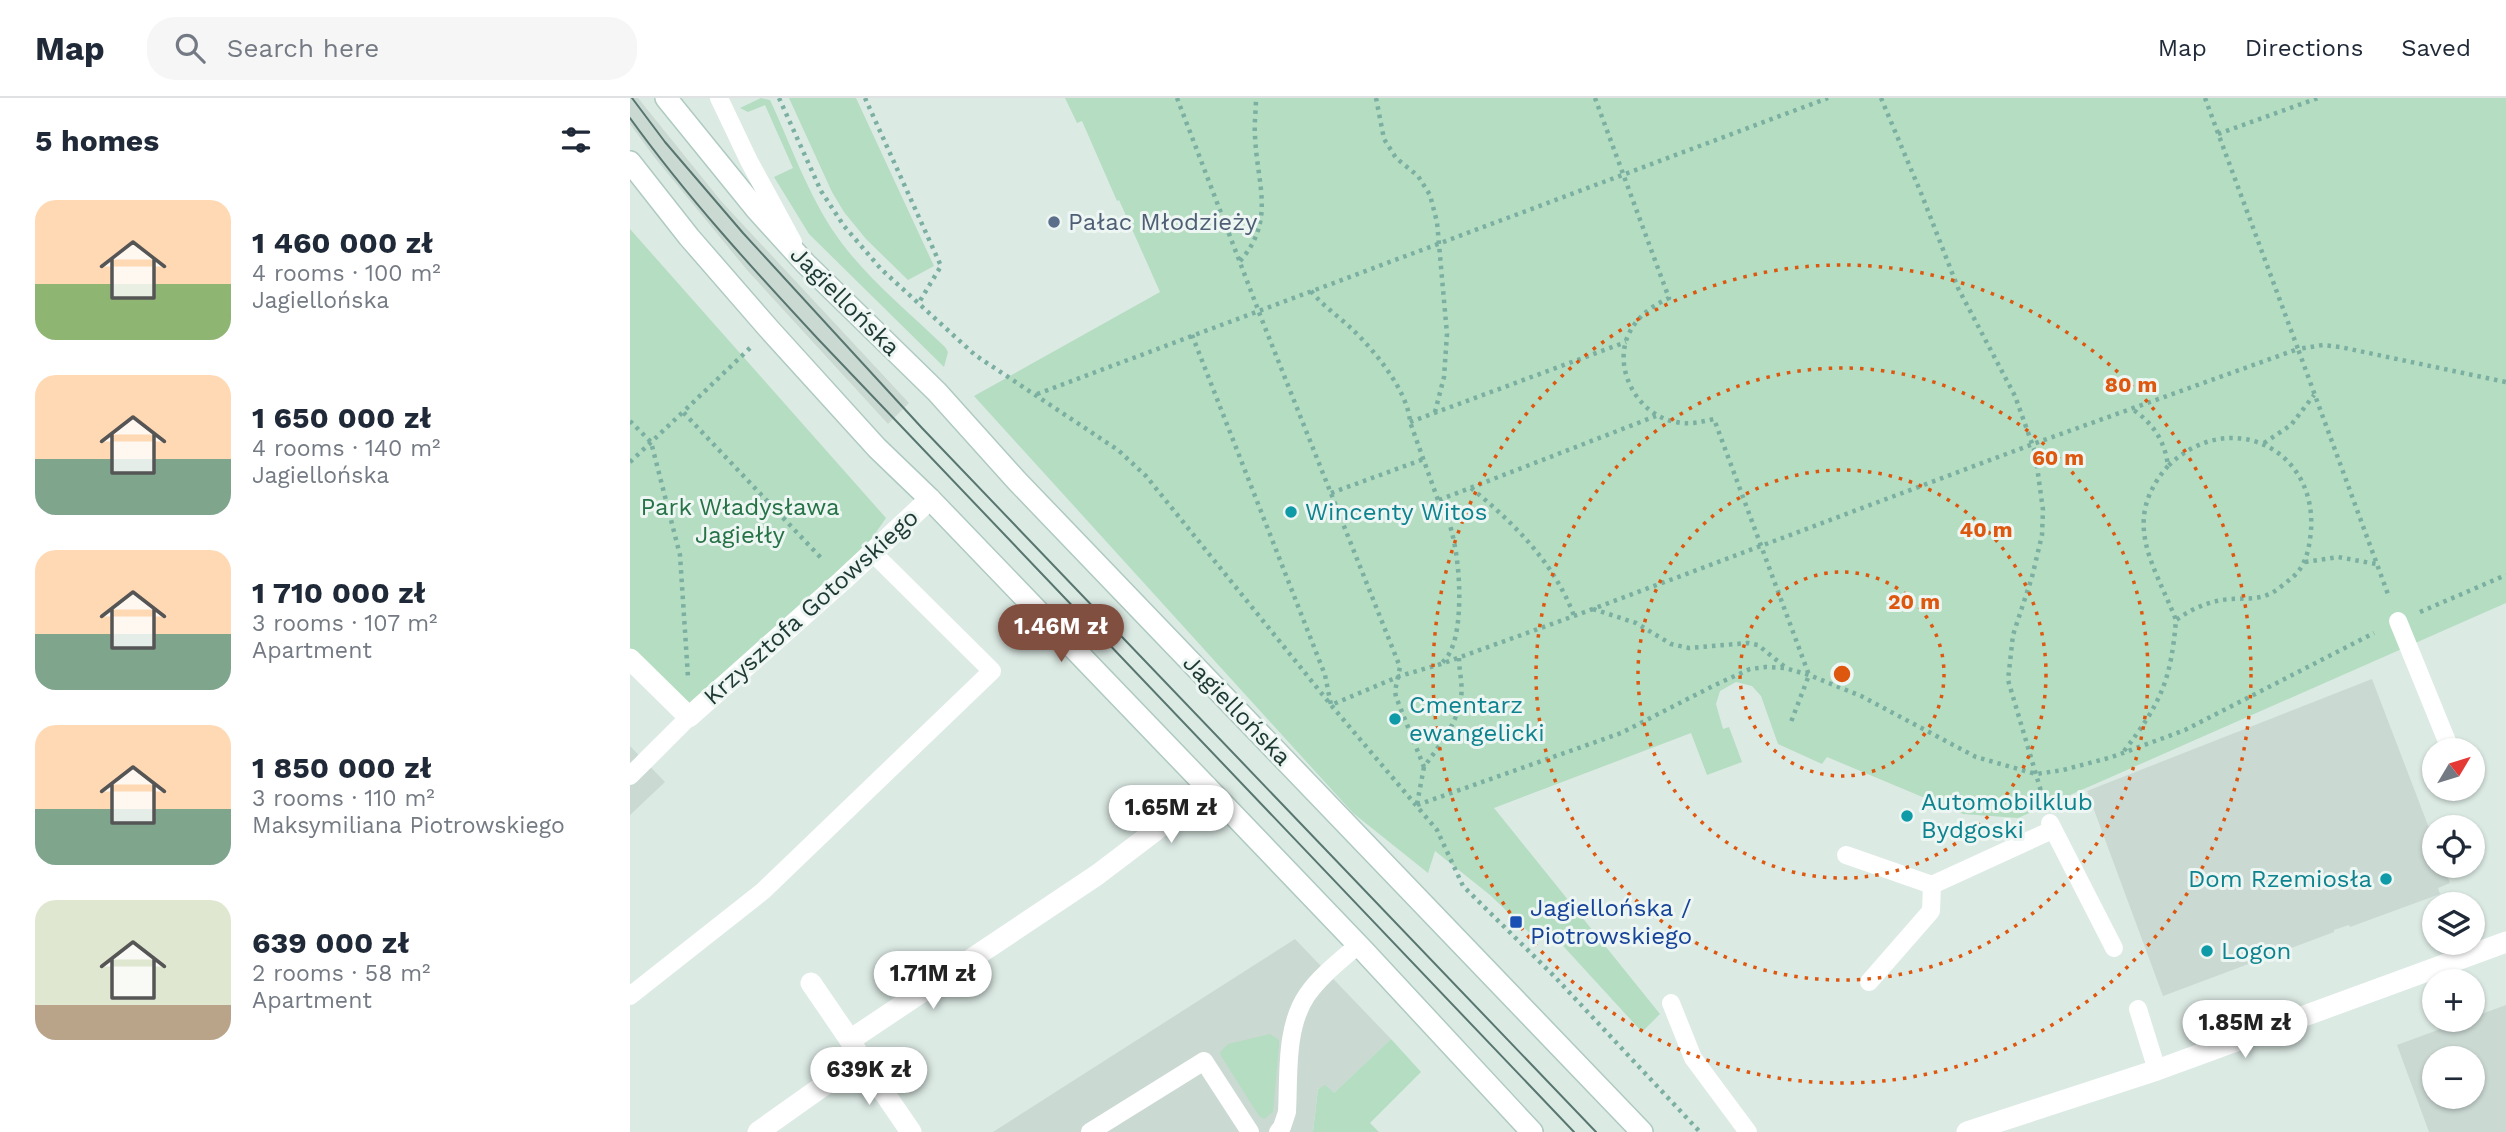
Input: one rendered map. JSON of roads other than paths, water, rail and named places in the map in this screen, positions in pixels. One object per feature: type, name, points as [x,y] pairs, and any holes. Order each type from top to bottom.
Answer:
[{"type":"main road","name":"Jagiellońska","points":[[666,98],[748,200],[805,263],[937,392],[1026,491],[1642,1132]]},
{"type":"main road","points":[[630,162],[689,237],[877,447],[1206,786],[1532,1132]]},
{"type":"main road","name":"Krzysztofa Gotowskiego","points":[[630,659],[690,717],[930,499]]},
{"type":"main road","points":[[849,1041],[1097,875],[1155,831],[1206,786]]},
{"type":"main road","points":[[1975,1131],[2158,1070],[2506,942]]},
{"type":"main road","points":[[811,983],[911,1132]]},
{"type":"main road","points":[[758,1132],[862,1059]]},
{"type":"lane","points":[[719,98],[749,161],[805,263]]},
{"type":"lane","points":[[630,996],[763,891],[992,671],[873,553]]},
{"type":"lane","points":[[2398,621],[2446,738]]},
{"type":"lane","points":[[630,776],[690,717]]},
{"type":"lane","points":[[1846,855],[1933,885],[2051,826],[2114,948]]},
{"type":"lane","points":[[1869,982],[1931,911],[1933,885]]},
{"type":"lane","points":[[1278,1132],[1287,1112],[1293,1024],[1299,1009],[1308,993],[1358,945]]},
{"type":"lane","points":[[1671,1003],[1693,1058],[1748,1132]]},
{"type":"lane","points":[[2138,1009],[2158,1070]]},
{"type":"lane","points":[[1090,1132],[1204,1061],[1250,1132]]},
{"type":"tram line","points":[[632,98],[665,142],[743,233],[922,428],[1596,1132]]},
{"type":"tram line","points":[[630,118],[697,204],[818,339],[1574,1132]]},
{"type":"place","name":"Pałac Młodzieży","points":[[1054,222]]},
{"type":"place","name":"Wincenty Witos","points":[[1291,512]]},
{"type":"place","name":"Cmentarz ewangelicki","points":[[1395,719]]},
{"type":"place","name":"Automobilklub Bydgoski","points":[[1907,816]]},
{"type":"place","name":"Dom Rzemiosła","points":[[2386,879]]},
{"type":"place","name":"Jagiellońska / Piotrowskiego","points":[[1516,922]]},
{"type":"place","name":"Logon","points":[[2207,951]]},
{"type":"park label","name":"Park Władysława Jagiełły","points":[[740,521]]}]
